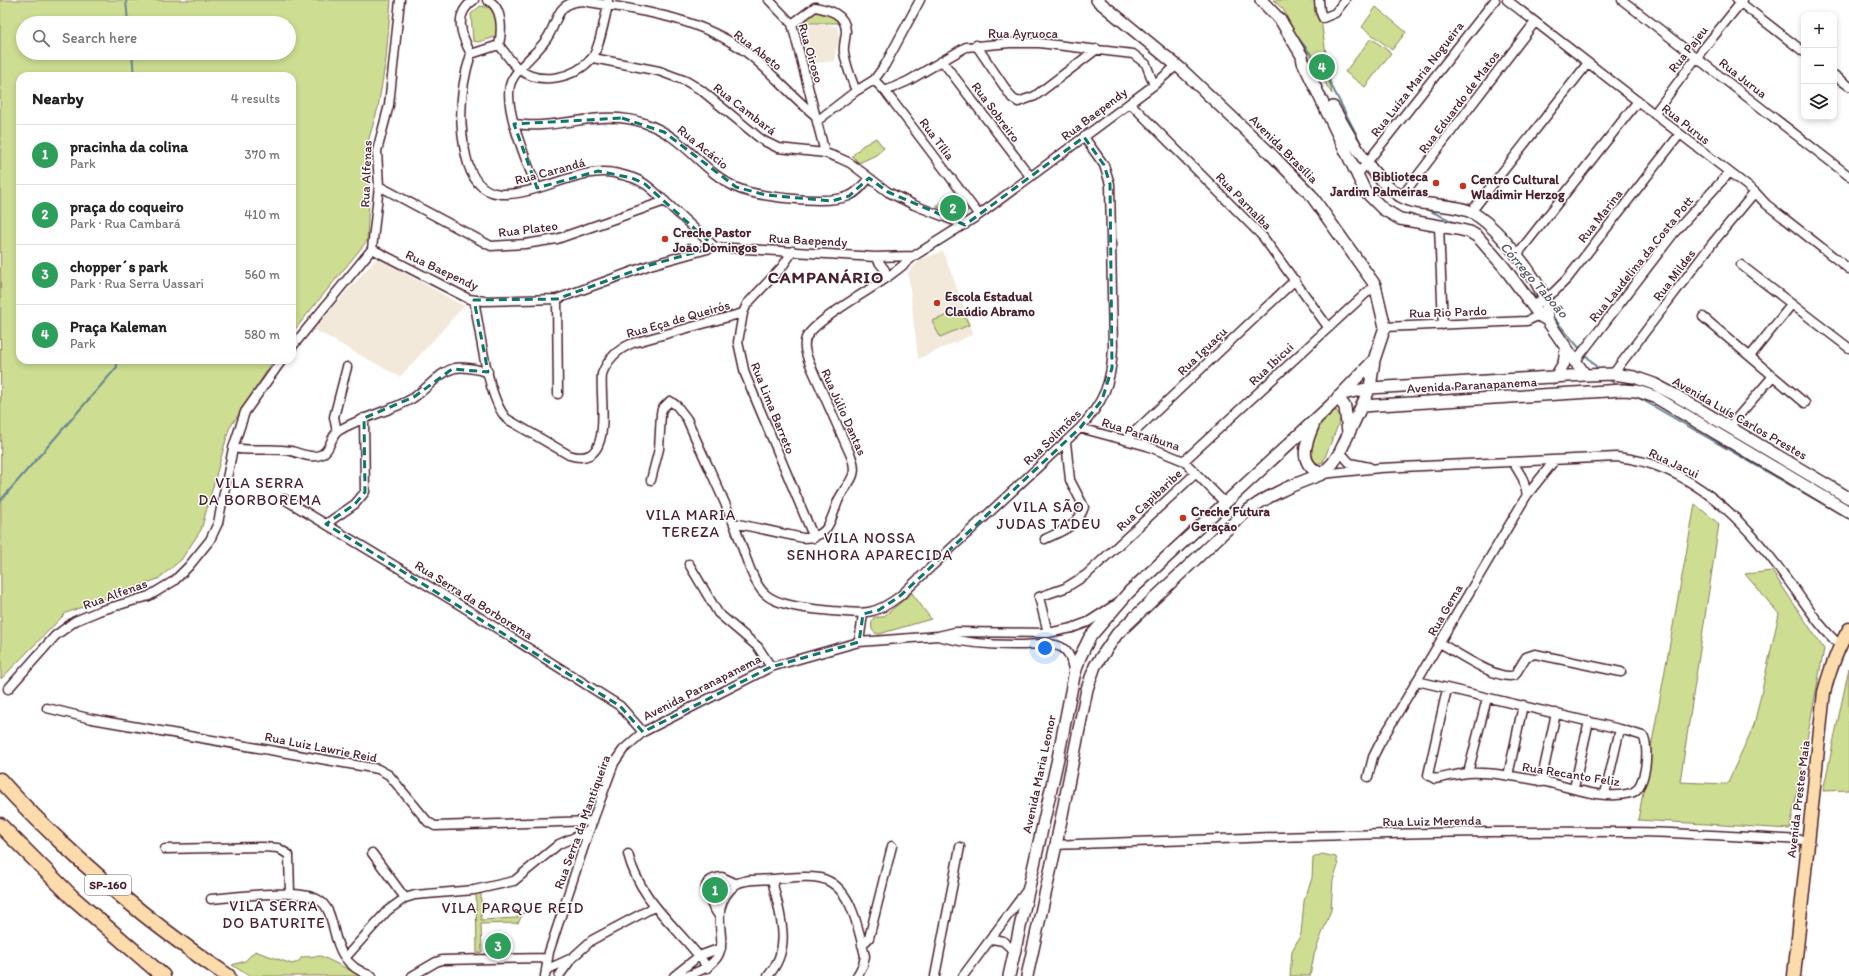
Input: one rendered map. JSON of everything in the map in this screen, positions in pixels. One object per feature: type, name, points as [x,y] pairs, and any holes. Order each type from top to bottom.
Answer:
[{"type":"highway","name":"SP-160","points":[[0,780],[16,799],[99,878],[156,924],[228,976]]},
{"type":"highway","name":"SP-160","points":[[0,825],[72,898],[163,976]]},
{"type":"main road","name":"Avenida Prestes Maia","points":[[1794,976],[1824,692],[1840,645],[1849,629]]},
{"type":"street","name":"Rua Alfenas","points":[[372,249],[379,186],[376,151],[389,105],[400,0]]},
{"type":"street","points":[[474,0],[464,9],[460,18],[460,29],[471,54],[499,45]]},
{"type":"street","points":[[487,0],[490,1],[497,9],[500,20],[502,34],[499,45]]},
{"type":"street","name":"Rua Oiroso","points":[[768,0],[792,24],[825,153]]},
{"type":"street","points":[[816,119],[874,80],[885,65],[920,0]]},
{"type":"street","name":"Avenida Brasília","points":[[1097,0],[1176,65],[1272,155],[1311,195],[1375,285],[1384,327],[1374,360],[1370,388],[1362,406]]},
{"type":"street","points":[[1261,0],[1281,21],[1302,56],[1307,60],[1330,103],[1366,163],[1391,188],[1402,196],[1413,200],[1471,212],[1488,223],[1516,256],[1544,297],[1545,316]]},
{"type":"street","points":[[1319,0],[1320,11],[1323,18],[1335,13],[1345,0]]},
{"type":"street","name":"Rua Luíza Maria Nogueira","points":[[1358,174],[1495,0]]},
{"type":"street","name":"Rua Purus","points":[[1507,0],[1755,192],[1766,204],[1849,269]]},
{"type":"street","name":"Rua Jurua","points":[[1622,0],[1849,176]]},
{"type":"street","points":[[1740,1],[1801,50]]},
{"type":"street","name":"Rua Pajeu","points":[[1654,114],[1740,1]]},
{"type":"street","name":"Rua Abeto","points":[[537,188],[510,112],[509,97],[511,81],[519,69],[549,35],[557,16],[565,5],[572,2],[608,2],[688,22],[719,35],[747,53],[816,119]]},
{"type":"street","points":[[499,45],[519,69],[537,78],[551,78],[566,75],[593,58],[608,2]]},
{"type":"street","points":[[792,24],[815,3],[837,13],[843,20],[846,30],[844,51],[846,66],[856,91]]},
{"type":"street","name":"Rua Eduardo de Matos","points":[[1402,196],[1535,22]]},
{"type":"street","name":"Rua Ayruoca","points":[[885,91],[944,62],[953,53],[966,47],[976,45],[1039,43],[1122,51],[1139,57],[1146,64],[1154,85]]},
{"type":"street","points":[[976,45],[1012,98],[1018,102],[1035,96],[1097,49]]},
{"type":"street","name":"Rua Carandá","points":[[471,54],[463,85],[460,118],[468,165],[478,182],[492,193],[509,195],[585,173],[598,171],[613,172],[645,184],[715,247]]},
{"type":"street","points":[[1302,56],[1303,62],[1365,191],[1383,210],[1400,218],[1457,228],[1478,237],[1504,267],[1533,306],[1545,316],[1574,363],[1585,375]]},
{"type":"street","name":"Rua Cambará","points":[[593,58],[659,71],[686,81],[701,90],[762,140],[778,148],[825,153],[850,163],[895,196],[965,225]]},
{"type":"street","name":"Rua Sobreiro","points":[[944,62],[1030,176]]},
{"type":"street","points":[[1471,212],[1588,63]]},
{"type":"street","name":"Rua Baependy","points":[[372,249],[474,300],[557,299],[650,265],[715,247],[875,257],[914,256],[979,215],[1154,85],[1176,65]]},
{"type":"street","points":[[1837,77],[1849,86]]},
{"type":"street","name":"Rua Tília","points":[[874,80],[885,91],[979,215]]},
{"type":"street","points":[[1516,256],[1638,101]]},
{"type":"street","name":"Rua Parnaíba","points":[[1130,103],[1249,221],[1263,237],[1328,327]]},
{"type":"street","name":"Rua Acácio","points":[[514,124],[541,125],[600,117],[622,118],[644,123],[664,132],[680,142],[711,171],[736,187],[766,195],[832,201],[849,196],[860,189],[869,178]]},
{"type":"street","name":"Rua Marina","points":[[1533,306],[1544,297],[1554,292],[1567,279],[1680,134]]},
{"type":"street","name":"Rua Solimões","points":[[863,614],[879,610],[900,596],[1066,442],[1094,411],[1106,391],[1112,368],[1114,349],[1110,184],[1104,165],[1084,137]]},
{"type":"street","name":"Rua Laudelina da Costa Pott","points":[[1574,363],[1674,233],[1729,173]]},
{"type":"street","name":"Rua Plateo","points":[[379,186],[491,246],[525,244],[558,239],[665,201]]},
{"type":"street","name":"Rua Mildes","points":[[1613,374],[1712,245],[1755,192]]},
{"type":"street","points":[[1439,226],[1443,325]]},
{"type":"street","points":[[296,342],[372,249]]},
{"type":"street","name":"Rua Lima Barreto","points":[[793,251],[782,267],[754,295],[743,312],[738,342],[744,374],[814,538]]},
{"type":"street","name":"Rua Júlio Dantas","points":[[814,538],[821,534],[831,522],[838,500],[854,474],[855,468],[851,456],[808,362],[805,351],[805,343],[809,334],[828,317],[887,278],[914,256]]},
{"type":"street","points":[[875,257],[885,270],[887,278]]},
{"type":"street","points":[[1741,265],[1849,348]]},
{"type":"street","name":"Rua Iguaçu","points":[[1126,440],[1295,280]]},
{"type":"street","name":"Rua Ibicui","points":[[1184,461],[1375,285]]},
{"type":"street","points":[[557,299],[558,394]]},
{"type":"street","name":"Rua Eça de Queirós","points":[[474,300],[488,372],[497,403],[507,419],[569,455],[583,457],[592,453],[601,440],[602,374],[605,366],[617,351],[634,342],[743,312]]},
{"type":"street","points":[[1751,356],[1792,304]]},
{"type":"street","name":"Rua Rio Pardo","points":[[1384,327],[1513,322],[1527,321],[1545,316]]},
{"type":"street","points":[[1703,317],[1805,403]]},
{"type":"street","points":[[1555,378],[1564,363],[1566,350]]},
{"type":"street","name":"Avenida Brasília","points":[[1340,396],[1374,360]]},
{"type":"street","name":"Rua Alfenas","points":[[8,689],[55,636],[75,621],[98,611],[149,596],[174,581],[189,566],[210,540],[218,523],[233,448],[245,412],[279,364]]},
{"type":"street","points":[[233,448],[248,451],[274,449],[316,456],[324,453],[336,432],[334,417],[347,367]]},
{"type":"street","points":[[336,432],[364,418],[414,398],[452,369],[467,368],[488,372]]},
{"type":"street","name":"Avenida Paranapanema","points":[[644,732],[770,667],[859,642],[938,636],[955,632],[1048,633],[1072,628],[1088,622],[1129,592],[1340,396],[1370,388],[1613,374]]},
{"type":"street","name":"Avenida Luís Carlos Prestes","points":[[1613,374],[1634,377],[1654,384],[1849,498]]},
{"type":"street","points":[[1729,427],[1773,376]]},
{"type":"street","name":"Avenida Paranapanema","points":[[1362,406],[1623,390],[1637,391],[1655,397],[1849,512]]},
{"type":"street","points":[[1340,396],[1345,407],[1348,421],[1348,435]]},
{"type":"street","points":[[651,480],[659,448],[660,414],[662,409],[670,401],[677,406],[687,420],[734,523],[756,581],[764,594],[769,598],[796,606],[863,614],[859,642]]},
{"type":"street","points":[[1027,976],[1056,845],[1087,689],[1095,666],[1117,634],[1256,504],[1274,493],[1322,474],[1333,463],[1340,452],[1362,406]]},
{"type":"street","points":[[326,524],[355,504],[365,492],[364,418]]},
{"type":"street","points":[[1316,418],[1306,445],[1305,455],[1310,466],[1322,474]]},
{"type":"street","name":"Rua Paraíbuna","points":[[1080,428],[1126,440],[1166,453],[1184,461],[1225,503]]},
{"type":"street","points":[[1045,539],[1072,526],[1081,517],[1084,507],[1070,480],[1066,442]]},
{"type":"street","name":"Rua Jacui","points":[[1340,452],[1350,463],[1363,467],[1380,468]]},
{"type":"street","name":"Rua Jacui","points":[[1322,474],[1380,468],[1617,457],[1642,461],[1687,480],[1706,492],[1726,508],[1750,532],[1775,562],[1825,631],[1840,645]]},
{"type":"street","name":"Rua Gema","points":[[1368,777],[1377,750],[1417,681],[1527,495],[1554,461]]},
{"type":"street","points":[[1513,462],[1523,480],[1527,495]]},
{"type":"street","name":"Rua Capibaribe","points":[[1048,633],[1039,597],[1065,588],[1086,575],[1196,473]]},
{"type":"street","name":"Rua Serra da Borborema","points":[[284,499],[537,652],[620,706],[644,732]]},
{"type":"street","points":[[734,523],[790,536],[814,538]]},
{"type":"street","points":[[689,564],[718,613],[758,647],[770,667]]},
{"type":"street","name":"Avenida Maria Leonor","points":[[1009,976],[1058,758],[1074,676],[1084,646],[1129,592]]},
{"type":"street","name":"Avenida Paranapanema","points":[[938,636],[956,640],[991,644],[1054,645],[1061,647],[1069,655],[1074,676]]},
{"type":"street","points":[[1440,643],[1484,668],[1509,676],[1515,675],[1526,657],[1535,654],[1621,672]]},
{"type":"street","name":"Rua Recanto Feliz","points":[[1417,681],[1556,713],[1643,736],[1646,741],[1647,756],[1641,782],[1635,792],[1605,794],[1508,776],[1468,773],[1435,779],[1428,775],[1447,689]]},
{"type":"street","points":[[1468,773],[1487,698]]},
{"type":"street","points":[[1508,776],[1523,705]]},
{"type":"street","name":"Rua Luiz Lawrie Reid","points":[[47,708],[92,719],[378,769],[389,775],[428,822],[436,826],[593,821]]},
{"type":"street","points":[[1541,782],[1556,713]]},
{"type":"street","points":[[1574,788],[1589,722]]},
{"type":"street","points":[[1605,794],[1620,729]]},
{"type":"street","name":"Rua Serra da Mantiqueira","points":[[546,973],[548,958],[589,831],[614,763],[622,750],[644,732]]},
{"type":"street","points":[[1058,758],[1073,759]]},
{"type":"street","points":[[345,958],[387,911],[405,898],[474,890],[514,881],[559,844],[589,831]]},
{"type":"street","name":"Rua Luiz Merenda","points":[[1056,845],[1272,837],[1542,832],[1629,832],[1808,840]]},
{"type":"street","points":[[165,850],[235,846],[278,848],[289,855],[290,894]]},
{"type":"street","points":[[862,945],[869,938],[892,846]]},
{"type":"street","points":[[935,976],[960,847]]},
{"type":"street","points":[[372,853],[405,898]]},
{"type":"street","points":[[628,854],[635,877],[654,907],[699,956],[708,968]]},
{"type":"street","points":[[719,916],[706,894],[705,889],[711,880],[722,877],[736,884],[759,880],[811,877],[832,883],[846,897],[865,956],[863,965],[857,976]]},
{"type":"street","points":[[768,976],[779,961],[784,941],[772,879]]},
{"type":"street","points":[[686,976],[708,968],[719,958],[721,948],[719,916],[724,898],[736,884]]},
{"type":"street","points":[[963,976],[992,939],[1028,888]]},
{"type":"street","points":[[211,899],[290,894],[316,899],[326,908],[331,919],[336,943],[345,958],[360,971],[372,976]]},
{"type":"street","points":[[546,973],[572,958],[596,937],[654,907]]},
{"type":"street","points":[[992,939],[1003,941],[1015,952]]},
{"type":"street","points":[[674,976],[699,956],[721,948]]},
{"type":"street","points":[[412,976],[442,960],[548,958]]},
{"type":"street","points":[[559,976],[572,958]]},
{"type":"highlighted area","points":[[622,118],[664,132],[736,187],[766,195],[832,201],[849,196],[869,178],[888,192],[965,225],[1084,137],[1104,165],[1110,184],[1112,368],[1102,400],[1080,428],[900,596],[879,610],[863,614],[859,642],[771,667],[643,732],[620,706],[326,524],[355,504],[365,492],[364,418],[414,397],[452,369],[488,372],[474,300],[557,299],[650,265],[715,247],[645,184],[632,178],[598,171],[537,188],[514,124]]},
{"type":"shaded area","points":[[819,24],[837,26],[840,39],[836,49],[835,61],[809,64],[798,29],[804,26]]},
{"type":"shaded area","name":"Escola Estadual Claúdio Abramo","points":[[943,251],[974,334],[918,359],[908,272],[920,260]]},
{"type":"shaded area","points":[[377,258],[464,306],[400,377],[313,329]]},
{"type":"green space","points":[[0,0],[391,0],[386,59],[378,108],[367,145],[370,176],[367,241],[296,328],[296,72],[16,72],[16,364],[271,364],[229,429],[201,530],[181,560],[158,579],[66,613],[1,679]]},
{"type":"green space","points":[[1273,0],[1318,0],[1332,94],[1299,41],[1283,9]]},
{"type":"green space","points":[[480,6],[493,8],[498,25],[496,37],[478,42],[473,41],[471,14]]},
{"type":"green space","points":[[1376,7],[1406,32],[1392,50],[1362,27]]},
{"type":"green space","points":[[815,10],[829,13],[839,23],[803,23]]},
{"type":"green space","points":[[1371,38],[1391,53],[1365,87],[1345,72]]},
{"type":"green space","points":[[876,138],[884,148],[876,155],[859,163],[852,156],[862,146]]},
{"type":"green space","points":[[955,195],[969,210],[958,219],[936,206]]},
{"type":"green space","points":[[962,310],[969,325],[940,337],[932,321]]},
{"type":"green space","points":[[1336,410],[1341,418],[1323,462],[1313,465],[1309,457],[1308,449],[1313,434],[1323,421]]},
{"type":"green space","points":[[1695,504],[1719,524],[1680,782],[1727,784],[1754,725],[1779,614],[1745,574],[1772,571],[1824,649],[1790,829],[1638,820]]},
{"type":"green space","points":[[912,593],[931,619],[879,634],[872,630],[871,625],[874,617],[883,617]]},
{"type":"green space","points":[[1849,668],[1849,790],[1823,791]]},
{"type":"green space","points":[[1322,854],[1336,857],[1338,866],[1333,880],[1331,910],[1314,955],[1310,976],[1290,976],[1292,951],[1301,934],[1304,901],[1312,878],[1313,858]]},
{"type":"green space","points":[[725,880],[726,885],[717,900],[712,900],[707,889],[711,882]]},
{"type":"green space","points":[[481,893],[481,920],[516,918],[524,912],[518,923],[481,924],[482,952],[477,953],[476,894]]},
{"type":"green space","points":[[494,940],[501,940],[501,952],[495,952]]},
{"type":"green space","points":[[255,951],[292,964],[298,962],[302,957],[321,956],[362,976],[249,976],[232,965],[245,961]]},
{"type":"waterway","points":[[126,0],[127,16]]},
{"type":"waterway","name":"Córrego Taboão","points":[[1296,35],[1324,71],[1367,155]]},
{"type":"waterway","points":[[133,60],[134,72]]},
{"type":"waterway","name":"Córrego Taboão","points":[[1424,208],[1458,224]]},
{"type":"waterway","name":"Córrego Taboão","points":[[1517,276],[1538,300]]},
{"type":"waterway","name":"Córrego Taboão","points":[[1551,315],[1581,350]]},
{"type":"waterway","name":"Córrego Taboão","points":[[1584,353],[1600,371]]},
{"type":"waterway","points":[[0,501],[117,367],[117,364]]},
{"type":"waterway","name":"Córrego Taboão","points":[[1607,378],[1618,386]]},
{"type":"waterway","name":"Córrego Taboão","points":[[1634,395],[1849,519]]},
{"type":"place","name":"Praça Kaleman","points":[[1322,67]]},
{"type":"place","name":"Biblioteca Jardim Palmeiras","points":[[1436,183]]},
{"type":"place","name":"Centro Cultural Wladimir Herzog","points":[[1463,186]]},
{"type":"place","name":"praça do coqueiro","points":[[953,208]]},
{"type":"place","name":"Creche Pastor João Domingos","points":[[665,239]]},
{"type":"place","name":"Escola Estadual Claúdio Abramo","points":[[937,303]]},
{"type":"place","name":"Creche Futura Geração","points":[[1183,518]]},
{"type":"place","name":"pracinha da colina","points":[[715,890]]},
{"type":"place","name":"chopper´s park","points":[[498,946]]},
{"type":"district","name":"CAMPANÁRIO","points":[[826,277]]},
{"type":"district","name":"VILA SERRA DA BORBOREMA","points":[[260,492]]},
{"type":"district","name":"VILA SÃO JUDAS TADEU","points":[[1049,516]]},
{"type":"district","name":"VILA MARIA TEREZA","points":[[691,524]]},
{"type":"district","name":"VILA NOSSA SENHORA APARECIDA","points":[[870,546]]},
{"type":"district","name":"VILA PARQUE REID","points":[[513,908]]},
{"type":"district","name":"VILA SERRA DO BATURITE","points":[[274,914]]}]
